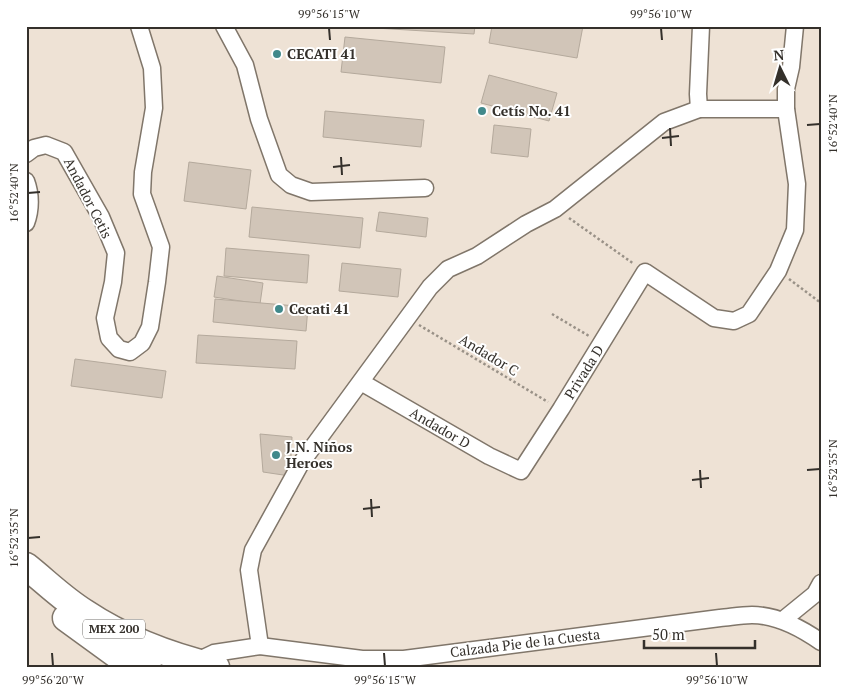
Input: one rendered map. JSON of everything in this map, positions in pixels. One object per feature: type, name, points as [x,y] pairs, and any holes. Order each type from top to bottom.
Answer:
[{"type":"main road","name":"Calzada Pie de la Cuesta","points":[[26,566],[83,612],[135,640],[205,664]]},
{"type":"main road","name":"MEX 200","points":[[26,583],[120,662],[148,667]]},
{"type":"street","name":"Andador Cetis","points":[[26,154],[34,148],[46,145],[64,152],[101,217],[116,253],[113,282],[105,318],[109,338],[119,349],[130,352],[142,343],[150,327],[161,247],[142,194],[142,172],[154,108],[152,68],[139,26]]},
{"type":"street","points":[[224,26],[245,65],[259,119],[279,175],[291,185],[311,192],[425,188]]},
{"type":"street","points":[[699,109],[701,26]]},
{"type":"street","points":[[645,272],[714,318],[734,321],[749,314],[778,271],[795,230],[797,184],[786,109],[786,89],[791,67],[795,26]]},
{"type":"street","points":[[260,646],[249,570],[252,550],[301,463],[430,287],[448,269],[477,256],[526,224],[555,208],[664,122],[699,109],[786,109]]},
{"type":"street","points":[[26,181],[29,188],[30,213],[26,223]]},
{"type":"street","name":"Privada D","points":[[521,471],[561,410],[645,272]]},
{"type":"street","name":"Andador D","points":[[361,382],[489,456],[521,471]]},
{"type":"street","points":[[783,620],[815,594],[821,583]]},
{"type":"street","name":"Calzada Pie de la Cuesta","points":[[205,664],[214,653],[260,646],[362,659],[404,659],[753,615],[783,620],[821,642]]},
{"type":"path","points":[[555,208],[645,272]]},
{"type":"path","points":[[778,271],[821,303]]},
{"type":"path","points":[[552,314],[602,344]]},
{"type":"path","name":"Andador C","points":[[407,318],[561,410]]},
{"type":"building","points":[[375,26],[475,26],[474,34],[375,28]]},
{"type":"building","points":[[492,26],[583,26],[577,58],[489,43]]},
{"type":"building","points":[[345,37],[445,47],[441,83],[341,72]]},
{"type":"building","points":[[489,75],[557,93],[549,121],[481,103]]},
{"type":"building","points":[[325,111],[424,120],[421,147],[323,137]]},
{"type":"building","points":[[494,125],[531,129],[528,157],[491,153]]},
{"type":"building","points":[[189,162],[251,170],[246,209],[184,201]]},
{"type":"building","points":[[252,207],[363,218],[360,248],[249,237]]},
{"type":"building","points":[[379,212],[428,218],[426,237],[376,231]]},
{"type":"building","points":[[226,248],[309,255],[307,283],[224,276]]},
{"type":"building","points":[[342,263],[401,269],[398,297],[339,291]]},
{"type":"building","points":[[217,276],[263,283],[260,304],[214,297]]},
{"type":"building","points":[[215,299],[308,307],[306,331],[213,322]]},
{"type":"building","points":[[198,335],[297,341],[295,369],[196,363]]},
{"type":"building","points":[[75,359],[166,371],[162,398],[71,386]]},
{"type":"building","name":"J.N. Niños Heroes","points":[[260,434],[292,437],[290,476],[263,472]]},
{"type":"place","name":"CECATI 41","points":[[277,54]]},
{"type":"place","name":"Cetís No. 41","points":[[482,111]]},
{"type":"place","name":"Cecati 41","points":[[279,309]]},
{"type":"place","name":"J.N. Niños Heroes","points":[[276,455]]}]
